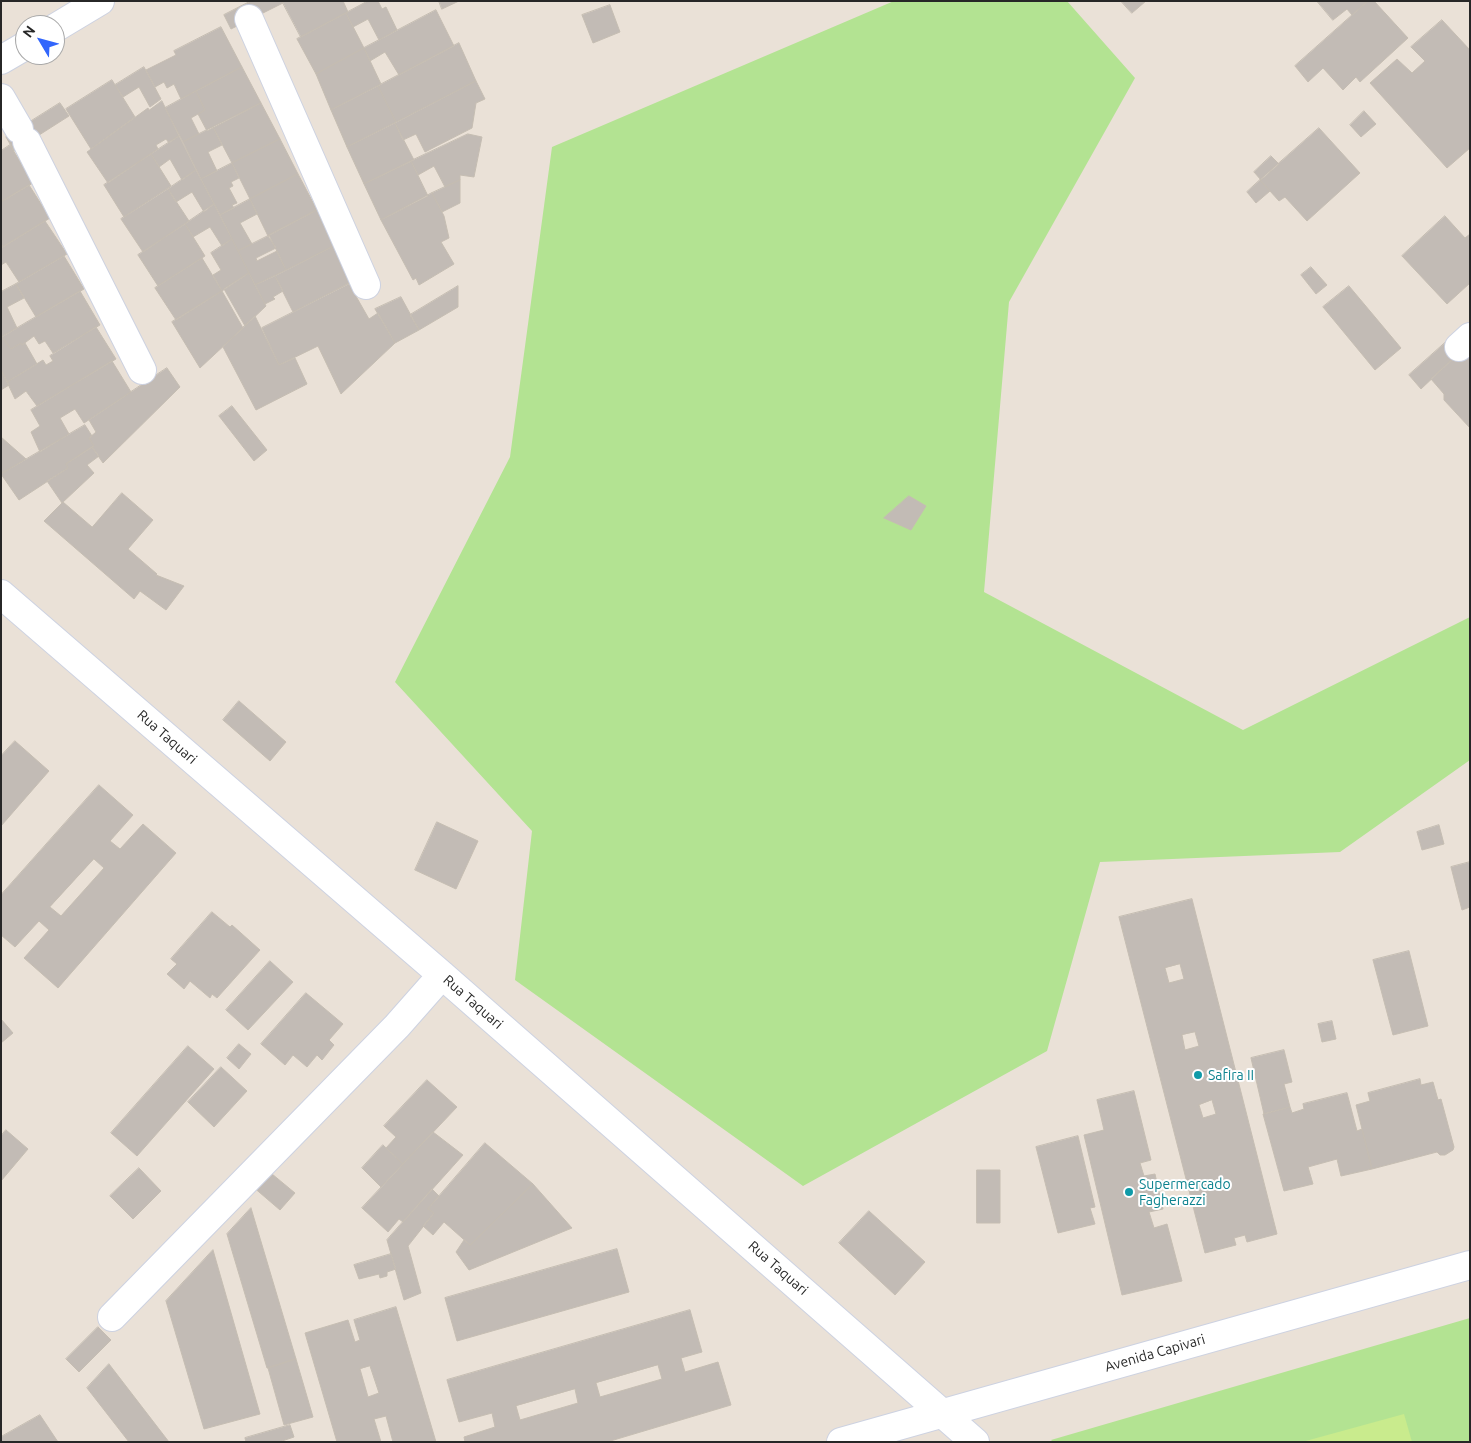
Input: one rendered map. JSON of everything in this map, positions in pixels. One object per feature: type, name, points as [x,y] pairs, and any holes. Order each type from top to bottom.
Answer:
[{"type":"street","points":[[65,22],[100,1]]},
{"type":"street","points":[[245,9],[366,285]]},
{"type":"street","points":[[1,60],[15,52]]},
{"type":"street","points":[[1,98],[23,136],[142,370]]},
{"type":"street","name":"Rua Taquari","points":[[1,594],[442,975],[975,1442]]},
{"type":"street","points":[[112,1317],[397,1026],[442,975]]},
{"type":"street","name":"Avenida Capivari","points":[[840,1442],[1470,1265]]},
{"type":"green space","points":[[894,1],[1067,1],[1135,78],[1009,302],[984,592],[1243,730],[1470,617],[1470,760],[1340,852],[1100,862],[1047,1051],[803,1186],[515,980],[532,831],[395,682],[510,457],[552,147]]},
{"type":"green space","points":[[1470,1318],[1470,1442],[1053,1442],[1051,1440]]},
{"type":"green space","points":[[1404,1414],[1412,1442],[1302,1442]]},
{"type":"building","points":[[251,1],[282,1],[283,3],[231,29],[224,15]]},
{"type":"building","points":[[282,1],[343,1],[348,12],[301,37]]},
{"type":"building","points":[[368,1],[378,1],[382,9],[386,7],[397,30],[379,40],[368,19],[353,27],[346,13]]},
{"type":"building","points":[[439,1],[459,1],[442,9]]},
{"type":"building","points":[[1121,1],[1146,1],[1132,13]]},
{"type":"building","points":[[1317,1],[1368,1],[1352,15],[1347,9],[1333,20]]},
{"type":"building","points":[[1368,1],[1374,1],[1408,38],[1360,82],[1356,77],[1343,90],[1323,68],[1308,82],[1295,66]]},
{"type":"building","points":[[610,5],[620,32],[593,43],[582,15]]},
{"type":"building","points":[[436,10],[454,46],[399,75],[385,52],[370,61],[364,48]]},
{"type":"building","points":[[346,13],[364,48],[316,74],[297,39]]},
{"type":"building","points":[[1442,20],[1470,50],[1470,148],[1447,168],[1370,83],[1397,59],[1412,73],[1425,61],[1411,47]]},
{"type":"building","points":[[221,27],[242,67],[181,99],[174,84],[167,88],[164,82],[155,87],[146,70],[176,55],[174,51]]},
{"type":"building","points":[[459,43],[476,81],[396,122],[378,86]]},
{"type":"building","points":[[364,48],[381,84],[331,110],[316,74]]},
{"type":"building","points":[[144,67],[161,99],[150,107],[139,87],[123,97],[115,85]]},
{"type":"building","points":[[242,67],[261,103],[207,131],[198,114],[205,110],[196,91]]},
{"type":"building","points":[[112,80],[135,117],[91,149],[66,109]]},
{"type":"building","points":[[476,81],[485,99],[476,103],[472,128],[425,152],[416,134],[403,140],[395,123]]},
{"type":"building","points":[[378,86],[396,122],[347,147],[331,110]]},
{"type":"building","points":[[196,91],[205,110],[191,118],[199,134],[183,142],[165,108]]},
{"type":"building","points":[[162,101],[179,136],[169,143],[166,139],[156,145],[158,149],[108,183],[87,152],[148,108],[149,110]]},
{"type":"building","points":[[60,103],[69,116],[14,151],[6,137]]},
{"type":"building","points":[[261,103],[280,139],[232,163],[213,127]]},
{"type":"building","points":[[1364,111],[1376,124],[1361,137],[1350,125]]},
{"type":"building","points":[[395,123],[414,160],[364,184],[347,147]]},
{"type":"building","points":[[213,127],[222,145],[208,152],[217,171],[201,179],[183,142]]},
{"type":"building","points":[[1319,128],[1360,173],[1307,221],[1285,197],[1279,201],[1260,180]]},
{"type":"building","points":[[468,134],[482,137],[474,177],[460,175],[460,180],[445,187],[434,166],[418,175],[411,161]]},
{"type":"building","points":[[179,136],[196,170],[182,180],[170,159],[159,167],[151,154]]},
{"type":"building","points":[[280,139],[298,174],[250,199],[232,163]]},
{"type":"building","points":[[10,145],[33,183],[1,202],[1,151]]},
{"type":"building","points":[[151,154],[171,186],[124,217],[104,185]]},
{"type":"building","points":[[1271,156],[1279,164],[1261,180],[1254,172]]},
{"type":"building","points":[[411,161],[428,196],[381,220],[364,184]]},
{"type":"building","points":[[232,163],[239,178],[231,182],[233,186],[229,188],[237,203],[232,205],[234,208],[220,215],[201,179]]},
{"type":"building","points":[[196,170],[214,204],[204,212],[192,192],[176,202],[168,189]]},
{"type":"building","points":[[298,174],[317,210],[268,236],[250,199]]},
{"type":"building","points":[[460,180],[460,203],[442,212],[432,193]]},
{"type":"building","points":[[1260,180],[1270,191],[1256,203],[1247,192]]},
{"type":"building","points":[[29,185],[50,218],[3,247],[1,243],[1,202]]},
{"type":"building","points":[[168,189],[189,221],[143,252],[121,219]]},
{"type":"building","points":[[432,193],[444,216],[449,238],[441,242],[454,264],[419,285],[416,278],[413,280],[381,220]]},
{"type":"building","points":[[250,199],[257,214],[240,223],[252,244],[238,251],[220,215]]},
{"type":"building","points":[[214,204],[232,239],[222,246],[210,227],[193,237],[185,224]]},
{"type":"building","points":[[317,210],[334,246],[286,270],[269,235]]},
{"type":"building","points":[[1445,216],[1465,238],[1470,234],[1470,283],[1447,304],[1402,256]]},
{"type":"building","points":[[45,221],[67,254],[19,282],[6,262],[1,265],[1,248]]},
{"type":"building","points":[[185,224],[205,256],[158,286],[138,255]]},
{"type":"building","points":[[268,236],[276,248],[256,258],[257,261],[277,251],[286,270],[255,285],[238,251]]},
{"type":"building","points":[[232,239],[249,273],[222,291],[213,275],[221,270],[211,253]]},
{"type":"building","points":[[334,246],[353,281],[293,312],[275,276]]},
{"type":"building","points":[[64,256],[84,289],[36,317],[16,284]]},
{"type":"building","points":[[202,258],[222,291],[176,320],[155,288]]},
{"type":"building","points":[[1311,267],[1327,285],[1316,294],[1301,275]]},
{"type":"building","points":[[249,273],[266,306],[245,326],[224,289]]},
{"type":"building","points":[[275,276],[283,291],[273,297],[275,299],[265,304],[255,285]]},
{"type":"building","points":[[16,284],[24,298],[7,307],[17,328],[1,337],[1,292]]},
{"type":"building","points":[[349,284],[369,319],[378,313],[395,343],[341,394],[318,346],[279,365],[262,328]]},
{"type":"building","points":[[458,286],[458,307],[419,330],[410,315]]},
{"type":"building","points":[[1349,286],[1401,348],[1375,370],[1323,307]]},
{"type":"building","points":[[80,291],[100,325],[53,353],[45,341],[39,344],[34,336],[22,345],[21,343],[11,349],[2,337]]},
{"type":"building","points":[[222,291],[243,328],[200,368],[172,322]]},
{"type":"building","points":[[401,297],[419,330],[395,343],[375,309]]},
{"type":"building","points":[[255,316],[279,365],[295,358],[307,384],[256,410],[223,347]]},
{"type":"building","points":[[96,327],[116,359],[37,406],[26,391],[15,399],[7,382],[43,360],[46,365],[53,361],[50,356]]},
{"type":"building","points":[[1,337],[11,349],[21,343],[22,345],[25,343],[37,364],[7,382],[1,370]]},
{"type":"building","points":[[1446,342],[1457,355],[1421,389],[1409,375]]},
{"type":"building","points":[[1470,343],[1470,428],[1444,400],[1444,394],[1431,379]]},
{"type":"building","points":[[112,361],[131,392],[84,423],[75,409],[60,418],[69,434],[40,452],[31,432],[40,426],[31,410]]},
{"type":"building","points":[[167,368],[180,387],[103,463],[92,447],[94,446],[89,438],[96,432],[89,420]]},
{"type":"building","points":[[1,370],[9,385],[1,390]]},
{"type":"building","points":[[232,406],[267,450],[254,461],[219,416]]},
{"type":"building","points":[[85,425],[92,436],[89,438],[94,446],[66,464],[68,468],[19,500],[1,474]]},
{"type":"building","points":[[1,437],[26,459],[1,474]]},
{"type":"building","points":[[92,447],[99,456],[87,465],[94,473],[62,503],[47,481],[68,468],[66,464]]},
{"type":"building","points":[[122,493],[153,520],[128,549],[156,575],[184,586],[166,610],[140,591],[134,599],[44,521],[63,502],[92,527]]},
{"type":"building","points":[[909,496],[926,506],[911,530],[884,518]]},
{"type":"building","points":[[239,701],[286,742],[270,761],[223,720]]},
{"type":"building","points":[[15,741],[49,771],[1,826],[1,756]]},
{"type":"building","points":[[99,785],[133,815],[110,841],[120,849],[143,824],[176,853],[58,988],[24,958],[49,930],[39,921],[15,947],[1,935],[1,895]],"holes":[[[94,859],[104,868],[61,916],[50,907]]]},
{"type":"building","points":[[437,822],[478,841],[456,889],[415,870]]},
{"type":"building","points":[[1439,825],[1444,844],[1422,850],[1417,832]]},
{"type":"building","points":[[1470,862],[1470,907],[1462,910],[1451,867]]},
{"type":"building","name":"Safira II","points":[[1192,899],[1277,1234],[1247,1242],[1245,1235],[1234,1238],[1236,1245],[1205,1253],[1119,917]],"holes":[[[1180,964],[1184,979],[1169,983],[1165,968]],[[1195,1032],[1199,1046],[1185,1050],[1182,1035]],[[1212,1100],[1216,1114],[1203,1118],[1199,1105]]]},
{"type":"building","points":[[212,912],[230,927],[232,925],[260,950],[217,998],[212,994],[210,998],[190,981],[184,989],[167,974],[177,964],[171,959]]},
{"type":"building","points":[[1409,951],[1428,1026],[1393,1035],[1373,960]]},
{"type":"building","points":[[270,961],[293,982],[248,1030],[226,1010]]},
{"type":"building","points":[[306,993],[343,1024],[329,1040],[334,1045],[322,1060],[317,1055],[307,1067],[293,1055],[285,1065],[261,1044]]},
{"type":"building","points":[[1,1019],[13,1033],[1,1043]]},
{"type":"building","points":[[1332,1021],[1336,1039],[1322,1042],[1318,1024]]},
{"type":"building","points":[[239,1044],[251,1054],[239,1069],[227,1058]]},
{"type":"building","points":[[188,1046],[214,1069],[137,1156],[111,1133]]},
{"type":"building","points":[[1284,1050],[1292,1082],[1284,1084],[1290,1107],[1264,1114],[1251,1058]]},
{"type":"building","points":[[221,1067],[247,1091],[214,1127],[188,1102]]},
{"type":"building","points":[[1420,1079],[1421,1085],[1433,1082],[1438,1100],[1441,1099],[1454,1147],[1453,1150],[1445,1155],[1440,1155],[1437,1152],[1372,1169],[1356,1105],[1370,1101],[1368,1093]]},
{"type":"building","points":[[427,1080],[457,1107],[403,1164],[386,1148],[396,1137],[384,1126]]},
{"type":"building","name":"Supermercado Fagherazzi","points":[[1134,1091],[1151,1160],[1140,1163],[1144,1176],[1155,1174],[1163,1209],[1149,1212],[1154,1228],[1167,1224],[1182,1281],[1122,1295],[1084,1135],[1104,1130],[1097,1100]]},
{"type":"building","points":[[1347,1093],[1357,1131],[1362,1129],[1372,1169],[1341,1176],[1337,1159],[1308,1167],[1313,1184],[1284,1191],[1263,1114],[1290,1107],[1292,1113],[1304,1109],[1303,1104]]},
{"type":"building","points":[[6,1130],[28,1149],[1,1181],[1,1136]]},
{"type":"building","points":[[433,1132],[463,1155],[403,1222],[399,1219],[388,1232],[362,1208]]},
{"type":"building","points":[[1078,1136],[1095,1207],[1090,1208],[1095,1224],[1058,1233],[1036,1147]]},
{"type":"building","points":[[485,1143],[533,1184],[470,1245],[444,1222],[433,1235],[423,1226],[434,1213],[428,1209]]},
{"type":"building","points":[[383,1145],[403,1164],[381,1187],[362,1168]]},
{"type":"building","points":[[139,1168],[161,1191],[133,1219],[110,1196]]},
{"type":"building","points":[[266,1169],[295,1193],[280,1210],[252,1186]]},
{"type":"building","points":[[977,1170],[1000,1170],[1000,1223],[977,1223]]},
{"type":"building","points":[[533,1184],[572,1228],[469,1270],[456,1252],[464,1240],[470,1245]]},
{"type":"building","points":[[432,1189],[439,1196],[428,1209],[434,1213],[408,1246],[421,1293],[404,1300],[387,1240]]},
{"type":"building","points":[[251,1208],[296,1359],[268,1368],[227,1234]]},
{"type":"building","points":[[869,1211],[925,1262],[895,1295],[839,1243]]},
{"type":"building","points":[[617,1249],[629,1292],[457,1341],[445,1298]]},
{"type":"building","points":[[213,1250],[260,1414],[204,1429],[166,1301]]},
{"type":"building","points":[[391,1254],[396,1269],[387,1272],[387,1276],[380,1278],[379,1274],[359,1279],[354,1265]]},
{"type":"building","points":[[396,1307],[436,1442],[393,1442],[386,1416],[374,1419],[381,1442],[337,1442],[305,1333],[348,1320],[355,1342],[360,1340],[354,1320]],"holes":[[[370,1366],[379,1393],[368,1397],[360,1369]]]},
{"type":"building","points":[[690,1310],[702,1352],[681,1358],[685,1372],[718,1362],[731,1405],[607,1442],[465,1442],[464,1437],[495,1427],[492,1413],[459,1422],[447,1380]],"holes":[[[658,1365],[662,1379],[600,1397],[596,1383]],[[575,1389],[578,1403],[520,1420],[516,1406]]]},
{"type":"building","points":[[98,1327],[111,1340],[79,1372],[66,1359]]},
{"type":"building","points":[[296,1359],[313,1417],[284,1425],[268,1368]]},
{"type":"building","points":[[109,1364],[169,1442],[129,1442],[87,1388]]},
{"type":"building","points":[[40,1415],[58,1442],[1,1442],[1,1437]]},
{"type":"building","points":[[290,1425],[294,1437],[279,1442],[246,1442],[245,1438]]},
{"type":"place","name":"Safira II","points":[[1198,1075]]},
{"type":"place","name":"Supermercado Fagherazzi","points":[[1129,1192]]}]
